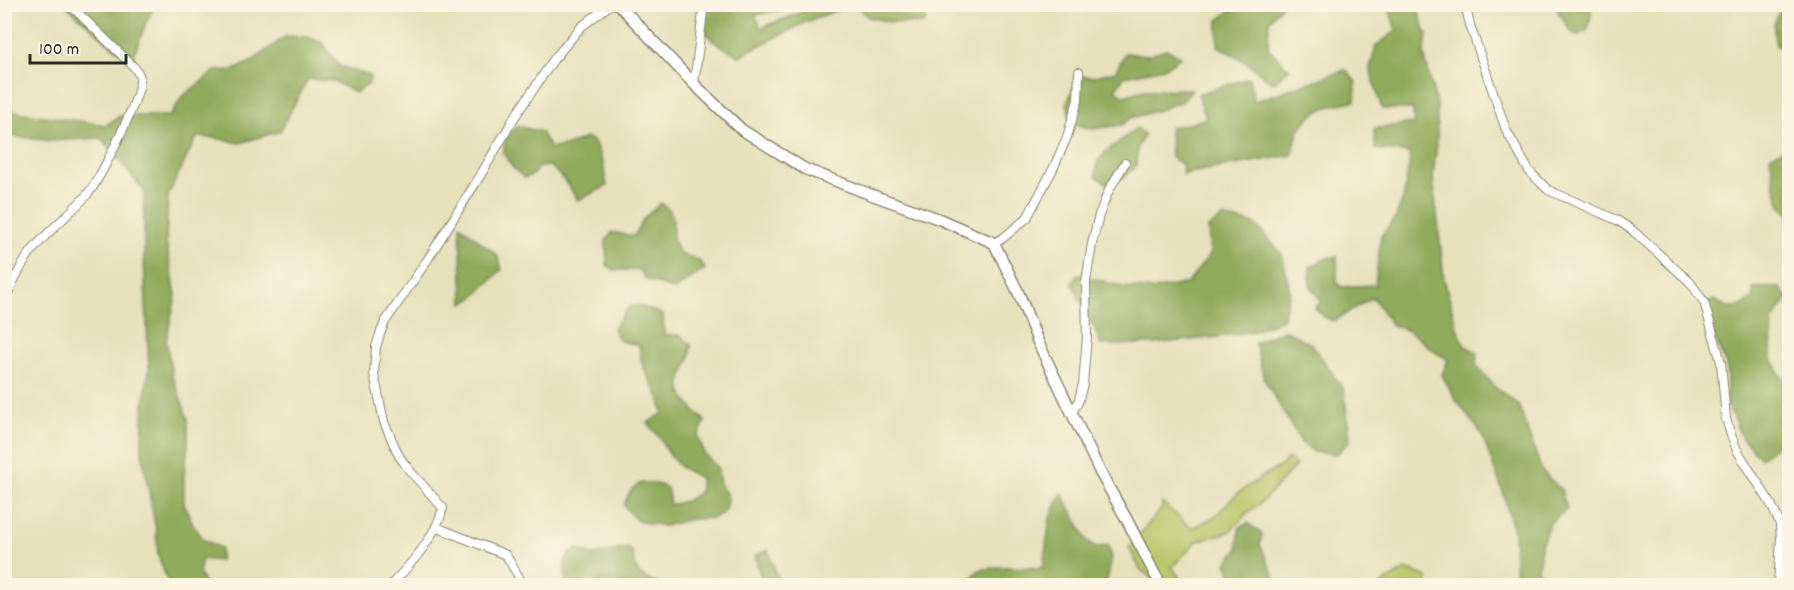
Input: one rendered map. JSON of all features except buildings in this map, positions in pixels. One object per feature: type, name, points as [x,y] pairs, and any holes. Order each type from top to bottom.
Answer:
[{"type":"street","points":[[4,302],[16,275],[38,243],[87,195],[101,175],[131,110],[141,81],[134,67],[69,4]]},
{"type":"street","points":[[390,585],[436,527],[443,510],[442,506],[410,471],[391,440],[384,422],[374,374],[376,347],[380,334],[385,322],[428,259],[514,118],[554,59],[581,27],[611,4]]},
{"type":"street","points":[[618,4],[694,84],[742,130],[806,169],[939,219],[994,243],[1071,413],[1161,585]]},
{"type":"street","points":[[694,84],[705,4]]},
{"type":"street","points":[[1465,4],[1506,130],[1529,171],[1548,190],[1617,220],[1632,230],[1690,282],[1704,302],[1721,362],[1726,419],[1731,435],[1737,450],[1771,504],[1780,524],[1778,585]]},
{"type":"street","points":[[994,243],[1004,238],[1027,219],[1053,169],[1067,137],[1078,100],[1079,72]]},
{"type":"street","points":[[1071,413],[1078,403],[1083,384],[1087,337],[1086,282],[1092,244],[1099,215],[1109,190],[1125,163]]},
{"type":"street","points":[[436,527],[506,555],[524,585]]},
{"type":"green space","points":[[1787,4],[1790,5],[1790,47],[1788,49],[1776,46],[1774,28],[1778,13]]},
{"type":"green space","points":[[65,5],[155,5],[131,62]]},
{"type":"green space","points":[[698,5],[757,5],[780,10],[755,15],[761,28],[819,5],[851,5],[806,22],[739,56],[713,41],[701,26]]},
{"type":"green space","points":[[856,5],[931,5],[924,24],[890,22],[868,17]]},
{"type":"green space","points":[[1239,5],[1282,5],[1269,21],[1268,48],[1289,69],[1273,83],[1246,62],[1218,46],[1218,20]]},
{"type":"green space","points":[[1388,5],[1416,5],[1427,36],[1424,54],[1437,108],[1437,143],[1433,177],[1444,279],[1457,328],[1464,345],[1477,353],[1476,365],[1497,389],[1518,404],[1542,471],[1561,490],[1567,509],[1549,524],[1541,545],[1538,570],[1542,585],[1516,585],[1514,532],[1503,492],[1481,433],[1456,400],[1442,375],[1448,359],[1409,331],[1392,325],[1373,297],[1334,321],[1326,318],[1315,308],[1321,301],[1310,285],[1310,267],[1325,259],[1337,256],[1337,282],[1341,287],[1375,285],[1381,236],[1396,217],[1403,199],[1411,153],[1375,149],[1374,129],[1414,123],[1413,109],[1382,109],[1370,68],[1376,46],[1396,31]]},
{"type":"green space","points":[[1554,5],[1591,5],[1591,17],[1587,31],[1577,35],[1571,32]]},
{"type":"green space","points":[[286,36],[307,37],[322,42],[339,66],[370,76],[369,84],[355,93],[334,81],[308,79],[280,131],[240,143],[197,137],[168,195],[166,242],[176,295],[166,341],[172,375],[188,419],[184,504],[194,526],[204,540],[221,548],[220,561],[202,559],[199,573],[205,585],[169,585],[158,555],[156,530],[142,453],[143,413],[149,369],[144,258],[144,191],[101,138],[51,141],[5,135],[4,110],[106,125],[120,116],[170,116],[182,97],[215,71],[234,70],[251,62]]},
{"type":"green space","points":[[1166,49],[1181,57],[1164,68],[1125,76],[1115,89],[1124,96],[1144,90],[1192,89],[1182,101],[1131,118],[1122,125],[1092,129],[1071,123],[1067,103],[1078,75],[1091,77],[1116,71],[1125,53],[1148,55]]},
{"type":"green space","points":[[1346,70],[1356,82],[1355,101],[1332,106],[1312,115],[1299,130],[1292,155],[1183,174],[1182,164],[1171,157],[1170,127],[1206,118],[1198,94],[1249,78],[1254,101]]},
{"type":"green space","points":[[517,126],[541,132],[550,148],[566,146],[586,138],[594,141],[603,163],[607,186],[578,200],[567,183],[550,166],[538,167],[533,175],[524,178],[513,168],[503,153],[505,141]]},
{"type":"green space","points":[[1137,128],[1145,135],[1138,146],[1136,166],[1125,177],[1106,183],[1096,176],[1097,162],[1107,151]]},
{"type":"green space","points":[[1789,147],[1789,214],[1784,210],[1778,196],[1770,156]]},
{"type":"green space","points":[[661,203],[672,215],[673,239],[680,254],[698,260],[705,269],[674,290],[645,279],[640,270],[614,270],[607,265],[606,241],[612,232],[634,236],[644,218]]},
{"type":"green space","points":[[1223,217],[1255,224],[1282,254],[1290,291],[1283,319],[1253,331],[1217,337],[1154,344],[1101,345],[1072,283],[1078,274],[1123,287],[1153,290],[1188,283],[1210,254],[1208,228]]},
{"type":"green space","points":[[460,225],[497,255],[502,269],[472,299],[463,303]]},
{"type":"green space","points":[[1753,288],[1780,288],[1788,298],[1772,321],[1771,357],[1789,390],[1789,422],[1774,448],[1760,458],[1742,438],[1727,403],[1727,367],[1704,305],[1714,300],[1730,308],[1738,308],[1753,298]]},
{"type":"green space","points":[[638,305],[663,315],[664,335],[680,335],[691,345],[682,377],[681,390],[687,402],[705,421],[698,437],[705,455],[717,467],[720,483],[728,497],[724,513],[713,518],[691,519],[664,526],[637,521],[624,506],[631,491],[640,484],[652,483],[667,488],[670,505],[686,501],[700,492],[700,478],[680,467],[648,423],[663,413],[659,397],[642,364],[639,345],[620,341],[613,328],[629,307]]},
{"type":"green space","points":[[1284,330],[1312,344],[1344,390],[1350,440],[1337,454],[1314,452],[1301,442],[1264,379],[1255,343]]},
{"type":"green space","points":[[1288,458],[1296,465],[1263,501],[1247,513],[1229,532],[1197,541],[1172,567],[1184,585],[1160,585],[1140,569],[1129,547],[1162,508],[1162,503],[1192,528],[1214,517],[1238,493],[1281,466]]},
{"type":"green space","points":[[1062,493],[1087,540],[1096,548],[1108,545],[1112,557],[1106,585],[965,585],[979,570],[1000,567],[1043,568],[1050,518]]},
{"type":"green space","points":[[1248,523],[1262,534],[1260,545],[1278,585],[1237,585],[1226,563],[1238,549],[1239,528]]},
{"type":"green space","points":[[628,548],[633,552],[637,571],[649,580],[662,585],[566,585],[566,560],[577,549],[593,555]]},
{"type":"green space","points":[[768,550],[780,585],[763,585],[755,556]]},
{"type":"green space","points":[[1406,569],[1427,577],[1427,585],[1380,585]]}]
